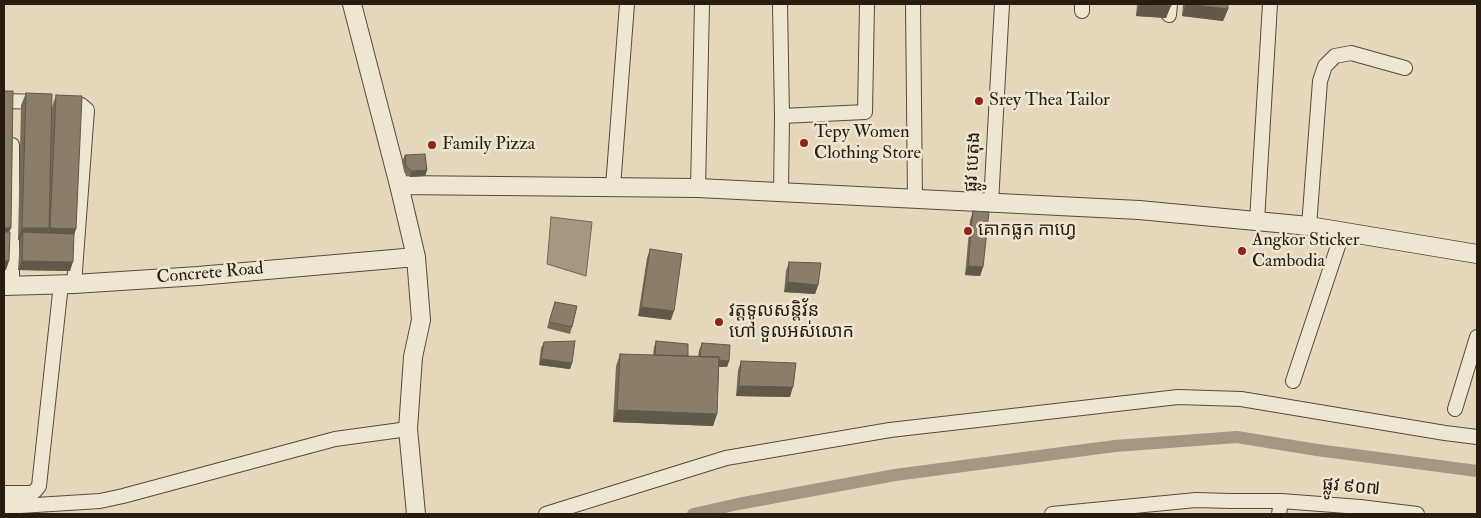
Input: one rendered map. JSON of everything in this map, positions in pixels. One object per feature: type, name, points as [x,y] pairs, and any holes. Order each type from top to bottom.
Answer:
[{"type":"street","points":[[352,4],[400,185],[416,257],[421,320],[413,357],[408,429],[416,514]]},
{"type":"street","points":[[613,187],[628,4]]},
{"type":"street","points":[[698,188],[702,4]]},
{"type":"street","points":[[780,4],[782,116],[780,193]]},
{"type":"street","points":[[782,116],[865,112],[867,4]]},
{"type":"street","points":[[913,4],[915,199]]},
{"type":"street","name":"ផ្លូវ បេតុង","points":[[990,203],[1002,4]]},
{"type":"street","points":[[1257,221],[1270,4]]},
{"type":"street","points":[[1309,226],[1320,81],[1324,66],[1335,56],[1351,53],[1405,68]]},
{"type":"street","points":[[4,493],[31,493],[36,491],[39,486],[68,284],[87,110],[85,107],[77,104],[9,104]]},
{"type":"street","points":[[8,286],[12,130]]},
{"type":"street","points":[[400,185],[698,188],[1139,210],[1309,226],[1477,254]]},
{"type":"street","points":[[1292,381],[1343,231]]},
{"type":"street","name":"Concrete Road","points":[[8,286],[206,275],[416,257]]},
{"type":"street","points":[[1455,409],[1477,337]]},
{"type":"street","points":[[546,514],[726,458],[890,430],[1178,397],[1240,400],[1445,434],[1477,437]]},
{"type":"street","points":[[4,506],[75,508],[335,438],[408,429]]},
{"type":"street","name":"ផ្លូវ ៩០៧","points":[[1052,514],[1196,500],[1231,508],[1359,510],[1417,514]]},
{"type":"shaded area","points":[[551,217],[592,222],[586,276],[547,264]]},
{"type":"building","points":[[1140,4],[1171,4],[1171,6]]},
{"type":"building","points":[[1186,4],[1228,4],[1228,9]]},
{"type":"building","points":[[4,91],[13,91],[11,228],[4,228]]},
{"type":"building","points":[[26,93],[52,94],[49,228],[22,228]]},
{"type":"building","points":[[56,95],[82,96],[76,229],[50,228]]},
{"type":"building","points":[[425,154],[427,170],[412,171],[406,166],[405,155]]},
{"type":"building","points":[[973,211],[989,212],[983,267],[968,266]]},
{"type":"building","points":[[4,232],[10,232],[9,261],[4,261]]},
{"type":"building","points":[[23,232],[74,234],[73,262],[22,261]]},
{"type":"building","points":[[650,249],[682,254],[674,311],[641,307]]},
{"type":"building","points":[[789,262],[821,263],[818,285],[788,282]]},
{"type":"building","points":[[555,302],[577,306],[572,327],[549,322]]},
{"type":"building","points":[[575,341],[572,363],[541,359],[544,342]]},
{"type":"building","points":[[656,341],[688,344],[688,356],[655,355]]},
{"type":"building","points":[[702,343],[730,345],[729,361],[719,360],[719,357],[700,357]]},
{"type":"building","points":[[620,354],[719,357],[717,414],[617,410]]},
{"type":"building","points":[[741,361],[796,363],[793,387],[739,386]]},
{"type":"waterway","points":[[693,514],[895,475],[1115,446],[1237,437],[1317,450],[1477,471]]},
{"type":"place","name":"Srey Thea Tailor","points":[[979,101]]},
{"type":"place","name":"Tepy Women Clothing Store","points":[[804,143]]},
{"type":"place","name":"Family Pizza","points":[[432,145]]},
{"type":"place","name":"គោកធ្លក កាហ្វេ","points":[[968,231]]},
{"type":"place","name":"Angkor Sticker Cambodia","points":[[1242,251]]},
{"type":"place","name":"វត្តទូលសន្តិវ័ន ហៅ ទួលអស់លោក","points":[[719,322]]}]
